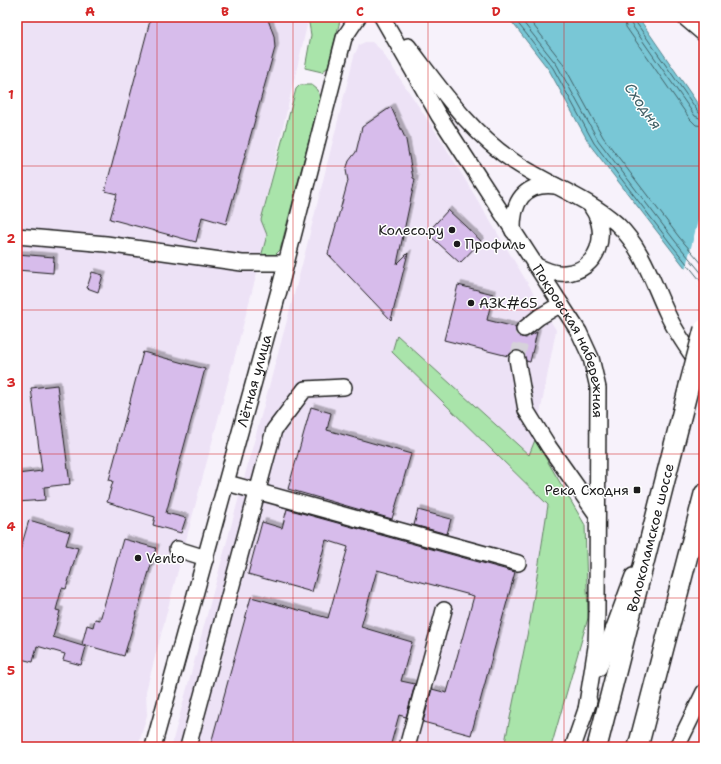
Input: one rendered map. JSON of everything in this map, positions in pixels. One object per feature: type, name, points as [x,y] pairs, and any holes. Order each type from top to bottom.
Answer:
[{"type":"main road","name":"Волоколамское шоссе","points":[[597,747],[704,329]]},
{"type":"main road","points":[[638,747],[704,494]]},
{"type":"street","name":"Лётная улица","points":[[153,747],[227,483],[344,38],[358,17]]},
{"type":"street","name":"Покровская набережная","points":[[384,17],[460,114],[497,150],[517,164],[589,204],[616,224],[632,240],[650,272],[677,334],[704,372]]},
{"type":"street","name":"Покровская набережная","points":[[384,17],[439,116],[579,332],[591,358],[598,388],[596,647],[586,710]]},
{"type":"street","points":[[684,17],[704,34]]},
{"type":"street","points":[[513,231],[515,205],[522,196],[539,186],[557,186]]},
{"type":"street","points":[[536,265],[546,270],[565,273],[574,272],[589,263],[599,246],[601,237],[600,225],[596,214],[589,204]]},
{"type":"street","points":[[17,236],[106,244],[242,263],[286,263]]},
{"type":"street","points":[[524,329],[539,317],[561,304]]},
{"type":"street","points":[[517,358],[526,410],[549,447],[597,515]]},
{"type":"street","points":[[188,747],[274,430],[305,389],[344,387]]},
{"type":"street","points":[[227,483],[518,563]]},
{"type":"street","points":[[573,747],[601,664],[655,521]]},
{"type":"street","points":[[177,549],[206,558]]},
{"type":"street","points":[[408,747],[406,746],[444,610]]},
{"type":"street","points":[[677,747],[704,692]]},
{"type":"shaded area","points":[[17,17],[309,17],[261,220],[267,235],[146,691],[147,715],[138,747],[17,747]]},
{"type":"shaded area","points":[[365,42],[372,42],[380,49],[440,138],[556,330],[535,440],[529,455],[397,335],[392,352],[548,505],[530,621],[504,747],[171,747],[302,265],[354,56],[359,45]]},
{"type":"green space","points":[[308,17],[341,17],[328,67],[322,72],[305,68],[311,35]]},
{"type":"green space","points":[[300,85],[312,85],[318,90],[320,99],[280,250],[272,258],[261,257],[267,235],[261,220],[296,89]]},
{"type":"green space","points":[[397,335],[529,455],[535,440],[585,525],[588,618],[551,747],[504,747],[530,621],[548,505],[392,352]]},
{"type":"water","name":"Сходня","points":[[508,17],[638,17],[704,113],[704,292],[590,145],[549,70]]},
{"type":"pier","points":[[704,198],[704,294],[685,270]]},
{"type":"building","points":[[151,17],[267,17],[274,36],[275,48],[226,224],[202,217],[196,242],[110,219],[117,194],[105,191]]},
{"type":"building","points":[[391,107],[406,140],[413,178],[415,179],[397,264],[408,253],[391,320],[328,254],[348,181],[346,170],[349,161],[356,152],[362,127]]},
{"type":"building","points":[[448,210],[481,241],[460,263],[427,233]]},
{"type":"building","points":[[17,254],[54,257],[53,273],[17,270]]},
{"type":"building","points":[[92,272],[103,275],[98,292],[87,288]]},
{"type":"building","points":[[458,285],[493,294],[487,320],[515,327],[517,334],[521,337],[526,338],[537,332],[530,362],[526,361],[524,354],[520,350],[512,352],[508,356],[444,340]]},
{"type":"building","points":[[143,352],[205,369],[166,513],[186,518],[181,533],[153,525],[155,517],[107,502],[113,481],[109,480]]},
{"type":"building","points":[[57,385],[70,484],[44,487],[45,500],[17,502],[17,474],[42,471],[31,388]]},
{"type":"building","points":[[311,407],[331,413],[327,430],[411,454],[392,519],[288,489]]},
{"type":"building","points":[[287,509],[515,572],[471,735],[423,722],[432,689],[447,693],[474,596],[377,570],[361,627],[412,642],[401,681],[415,684],[406,717],[399,715],[390,747],[210,747],[251,597],[328,618],[348,547],[326,540],[312,592],[248,574],[262,522],[282,528]]},
{"type":"building","points":[[418,510],[451,519],[447,534],[414,525]]},
{"type":"building","points":[[29,520],[70,532],[66,545],[78,548],[66,589],[62,588],[56,610],[60,611],[53,637],[86,647],[81,665],[63,660],[65,654],[37,646],[33,662],[17,658],[17,561]]},
{"type":"building","points":[[123,539],[156,548],[124,656],[82,644],[87,625],[93,627],[95,619],[100,620]]},
{"type":"tunnel","points":[[517,359],[524,329]]},
{"type":"place","name":"Колесо.ру","points":[[452,230]]},
{"type":"place","name":"Профиль","points":[[457,244]]},
{"type":"place","name":"АЗК#65","points":[[471,303]]},
{"type":"place","name":"Река Сходня","points":[[637,490]]},
{"type":"place","name":"Vento","points":[[138,558]]}]
